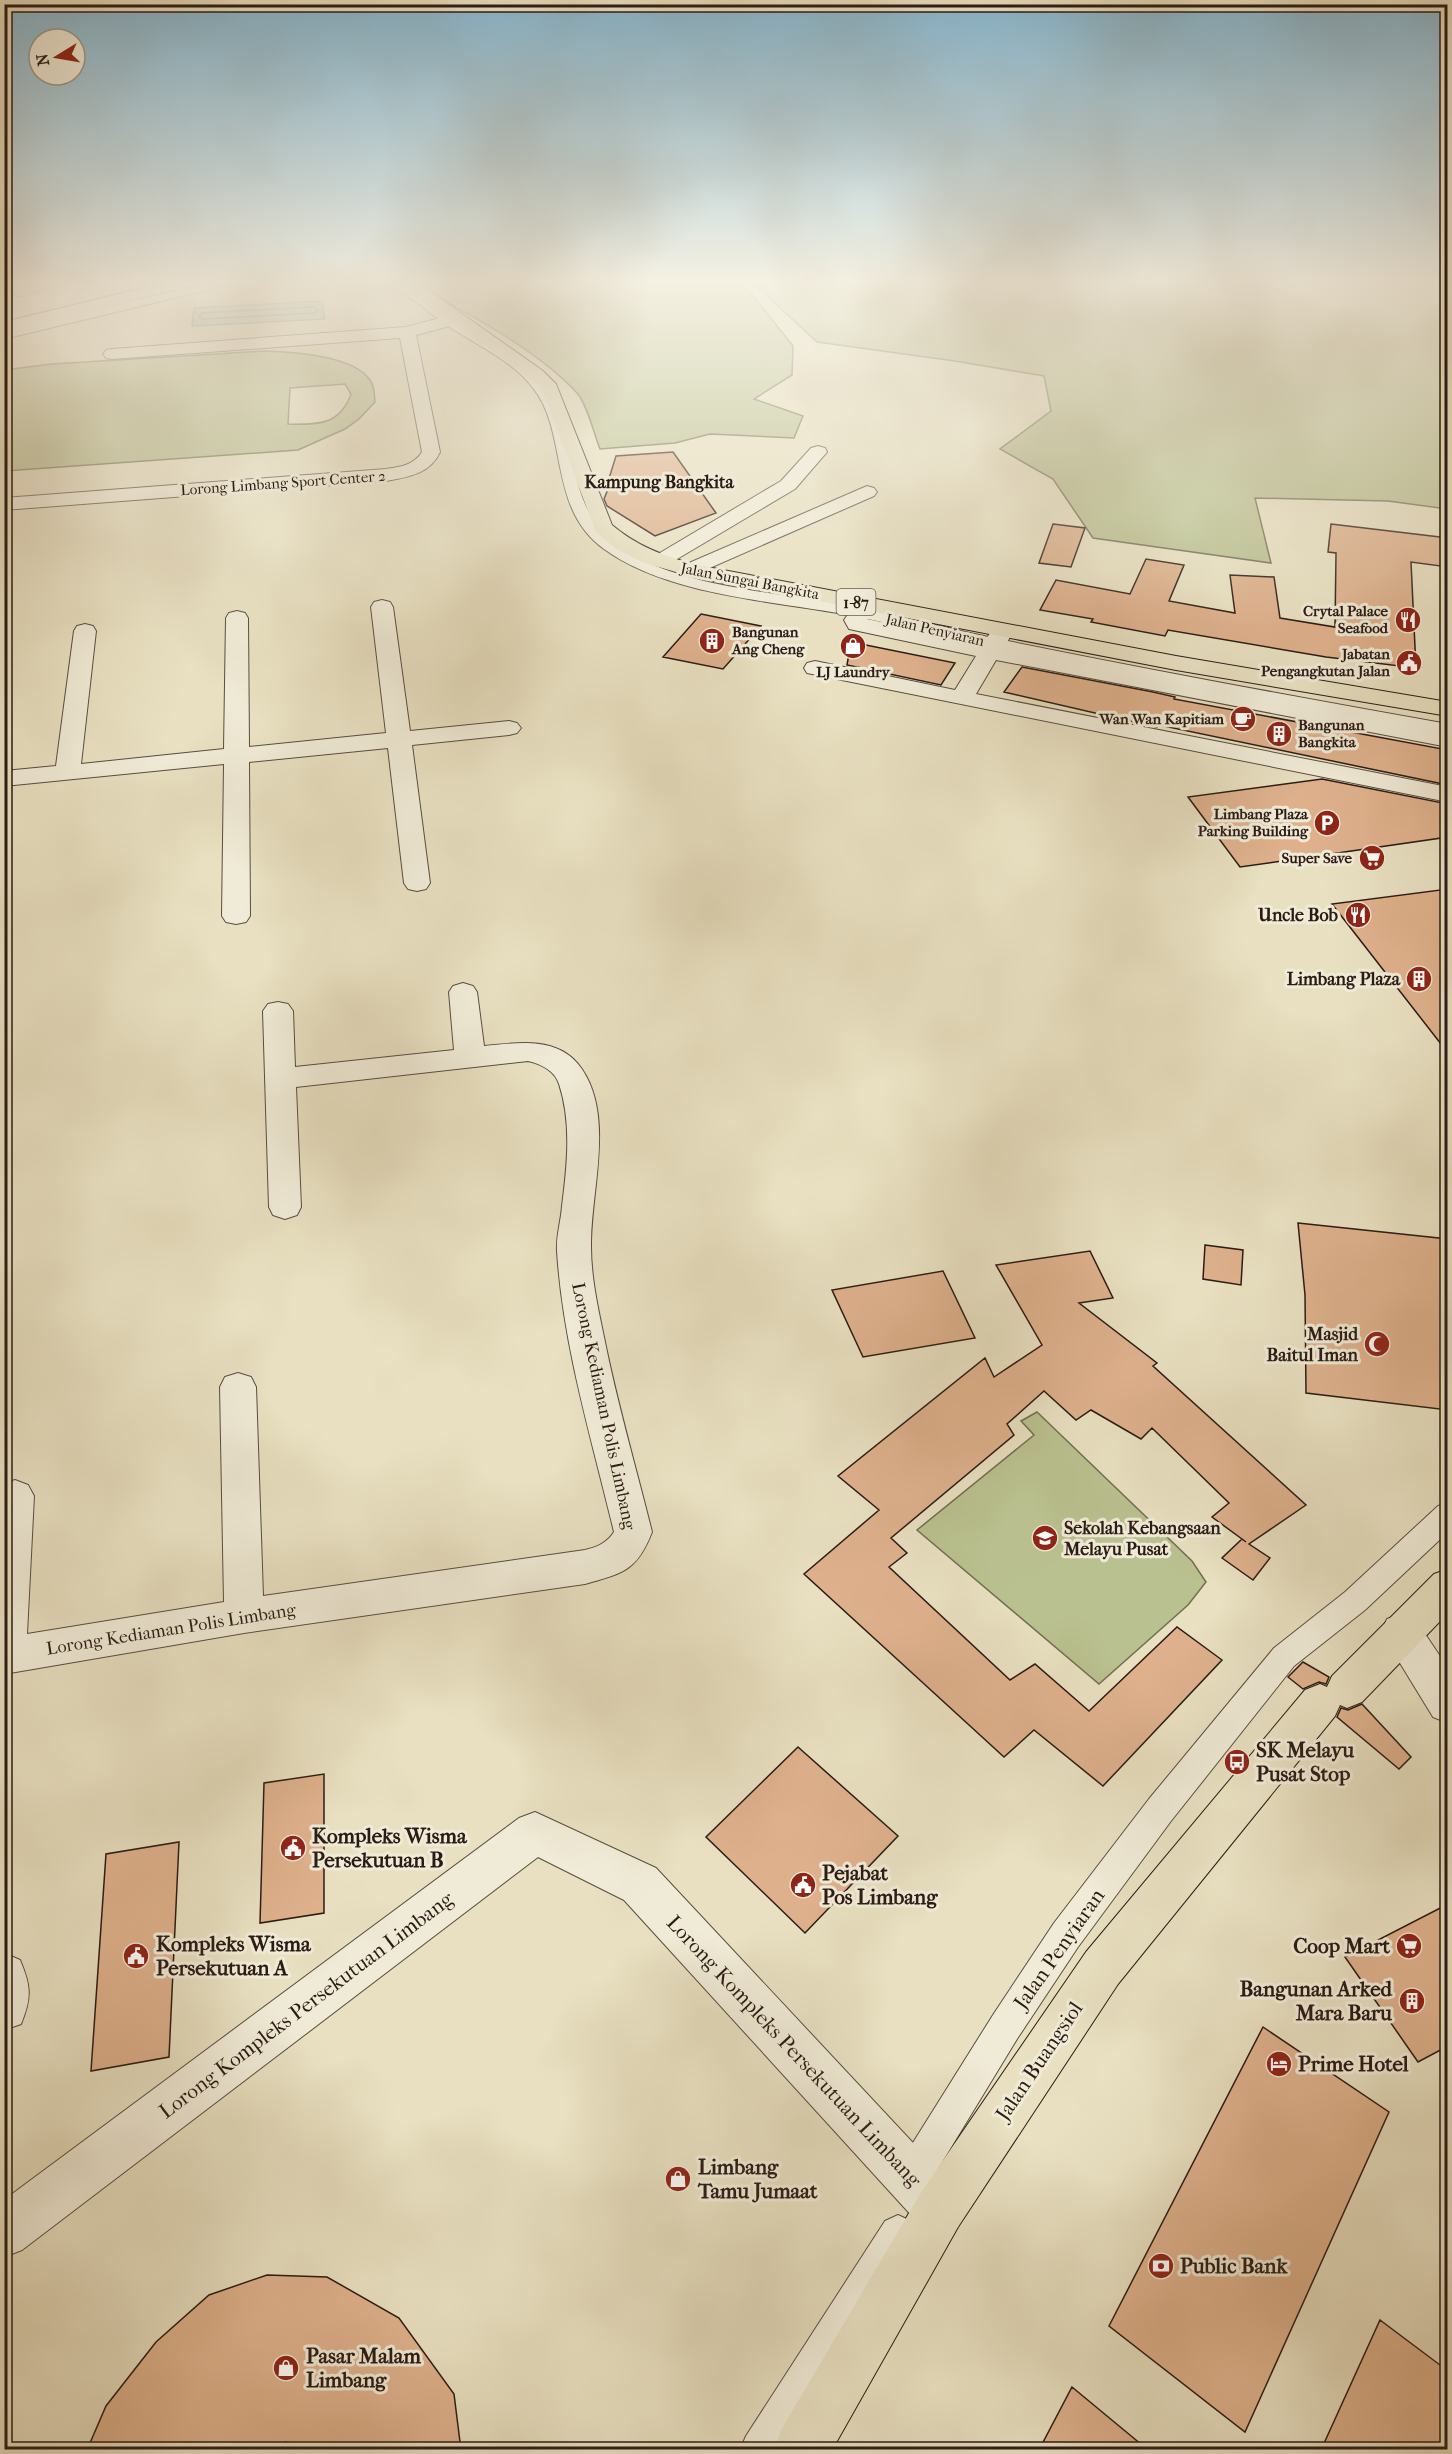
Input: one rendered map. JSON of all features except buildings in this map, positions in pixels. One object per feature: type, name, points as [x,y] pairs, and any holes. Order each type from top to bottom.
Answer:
[{"type":"main road","name":"Jalan Sungai Bangkita","points":[[553,397],[588,482],[593,507],[603,528],[622,544],[660,561],[689,570],[864,608]]},
{"type":"main road","points":[[996,642],[1388,741],[1448,709]]},
{"type":"main road","name":"Jalan Buangsiol","points":[[801,2450],[926,2194],[1102,1968],[1334,1696],[1448,1586]]},
{"type":"street","name":"Lorong Limbang Sport Center 2","points":[[4,504],[386,475],[419,467],[428,460],[431,452],[420,397]]},
{"type":"street","name":"Jalan Penyiaran","points":[[545,397],[555,423],[572,492],[581,517],[598,537],[628,558],[663,572],[715,585],[864,608]]},
{"type":"street","points":[[660,561],[788,485],[818,452]]},
{"type":"street","points":[[689,570],[867,492]]},
{"type":"street","points":[[382,607],[417,883]]},
{"type":"street","points":[[864,608],[854,622],[861,626],[964,636],[996,642],[1180,715],[1388,741],[1448,729]]},
{"type":"street","points":[[236,916],[237,618]]},
{"type":"street","points":[[68,772],[85,631]]},
{"type":"street","points":[[962,698],[996,642]]},
{"type":"street","points":[[815,668],[962,698],[1180,715],[1388,741],[1448,740]]},
{"type":"street","points":[[4,778],[509,728]]},
{"type":"street","points":[[1388,741],[1448,795]]},
{"type":"street","points":[[463,992],[470,1057]]},
{"type":"street","points":[[278,1011],[285,1207]]},
{"type":"street","name":"Lorong Kediaman Polis Limbang","points":[[5,1656],[244,1616],[585,1567],[608,1561],[627,1549],[633,1532],[579,1300],[574,1246],[583,1161],[579,1107],[573,1082],[564,1066],[549,1055],[528,1051],[280,1079]]},
{"type":"street","points":[[238,1387],[244,1616]]},
{"type":"street","points":[[5,1656],[15,1496]]},
{"type":"street","name":"Jalan Penyiaran","points":[[760,2450],[908,2218],[926,2194],[1005,2027],[1060,1944],[1167,1801],[1284,1657],[1355,1601],[1448,1514]]},
{"type":"street","points":[[1401,1632],[1448,1704]]},
{"type":"street","name":"Lorong Kompleks Persekutuan Limbang","points":[[4,2232],[535,1833],[640,1884],[926,2194]]},
{"type":"street","points":[[4,1976],[7,1987],[4,2007]]},
{"type":"shaded area","points":[[5,397],[290,397],[288,424],[309,424],[327,421],[334,417],[341,412],[350,397],[375,397],[375,402],[359,419],[345,429],[298,450],[5,471]]},
{"type":"shaded area","points":[[580,397],[758,397],[754,399],[803,416],[794,438],[710,434],[675,443],[600,449]]},
{"type":"shaded area","points":[[1048,397],[1447,397],[1447,509],[1388,501],[1255,498],[1271,563],[1093,538],[1053,479],[1000,449],[1051,411]]},
{"type":"shaded area","points":[[1037,1412],[1192,1561],[1206,1582],[1188,1605],[1099,1684],[917,1530],[1034,1435],[1021,1421]]},
{"type":"place","name":"Crytal Palace Seafood","points":[[1408,620]]},
{"type":"place","name":"Bangunan Ang Cheng","points":[[712,641]]},
{"type":"place","name":"LJ Laundry","points":[[853,646]]},
{"type":"place","name":"Jabatan Pengangkutan Jalan","points":[[1409,663]]},
{"type":"place","name":"Wan Wan Kapitiam","points":[[1243,719]]},
{"type":"place","name":"Bangunan Bangkita","points":[[1279,734]]},
{"type":"place","name":"Limbang Plaza Parking Building","points":[[1327,823]]},
{"type":"place","name":"Super Save","points":[[1372,858]]},
{"type":"place","name":"Uncle Bob","points":[[1358,915]]},
{"type":"place","name":"Limbang Plaza","points":[[1419,979]]},
{"type":"place","name":"Masjid Baitul Iman","points":[[1377,1344]]},
{"type":"place","name":"Sekolah Kebangsaan Melayu Pusat","points":[[1045,1538]]},
{"type":"place","name":"SK Melayu Pusat Stop","points":[[1237,1762]]},
{"type":"place","name":"Kompleks Wisma Persekutuan B","points":[[293,1848]]},
{"type":"place","name":"Pejabat Pos Limbang","points":[[803,1885]]},
{"type":"place","name":"Coop Mart","points":[[1409,1946]]},
{"type":"place","name":"Kompleks Wisma Persekutuan A","points":[[136,1956]]},
{"type":"place","name":"Bangunan Arked Mara Baru","points":[[1412,2001]]},
{"type":"place","name":"Prime Hotel","points":[[1279,2064]]},
{"type":"place","name":"Limbang Tamu Jumaat","points":[[678,2179]]},
{"type":"place","name":"Public Bank","points":[[1161,2266]]},
{"type":"place","name":"Pasar Malam Limbang","points":[[286,2368]]},
{"type":"district","name":"Kampung Bangkita","points":[[659,482]]}]
